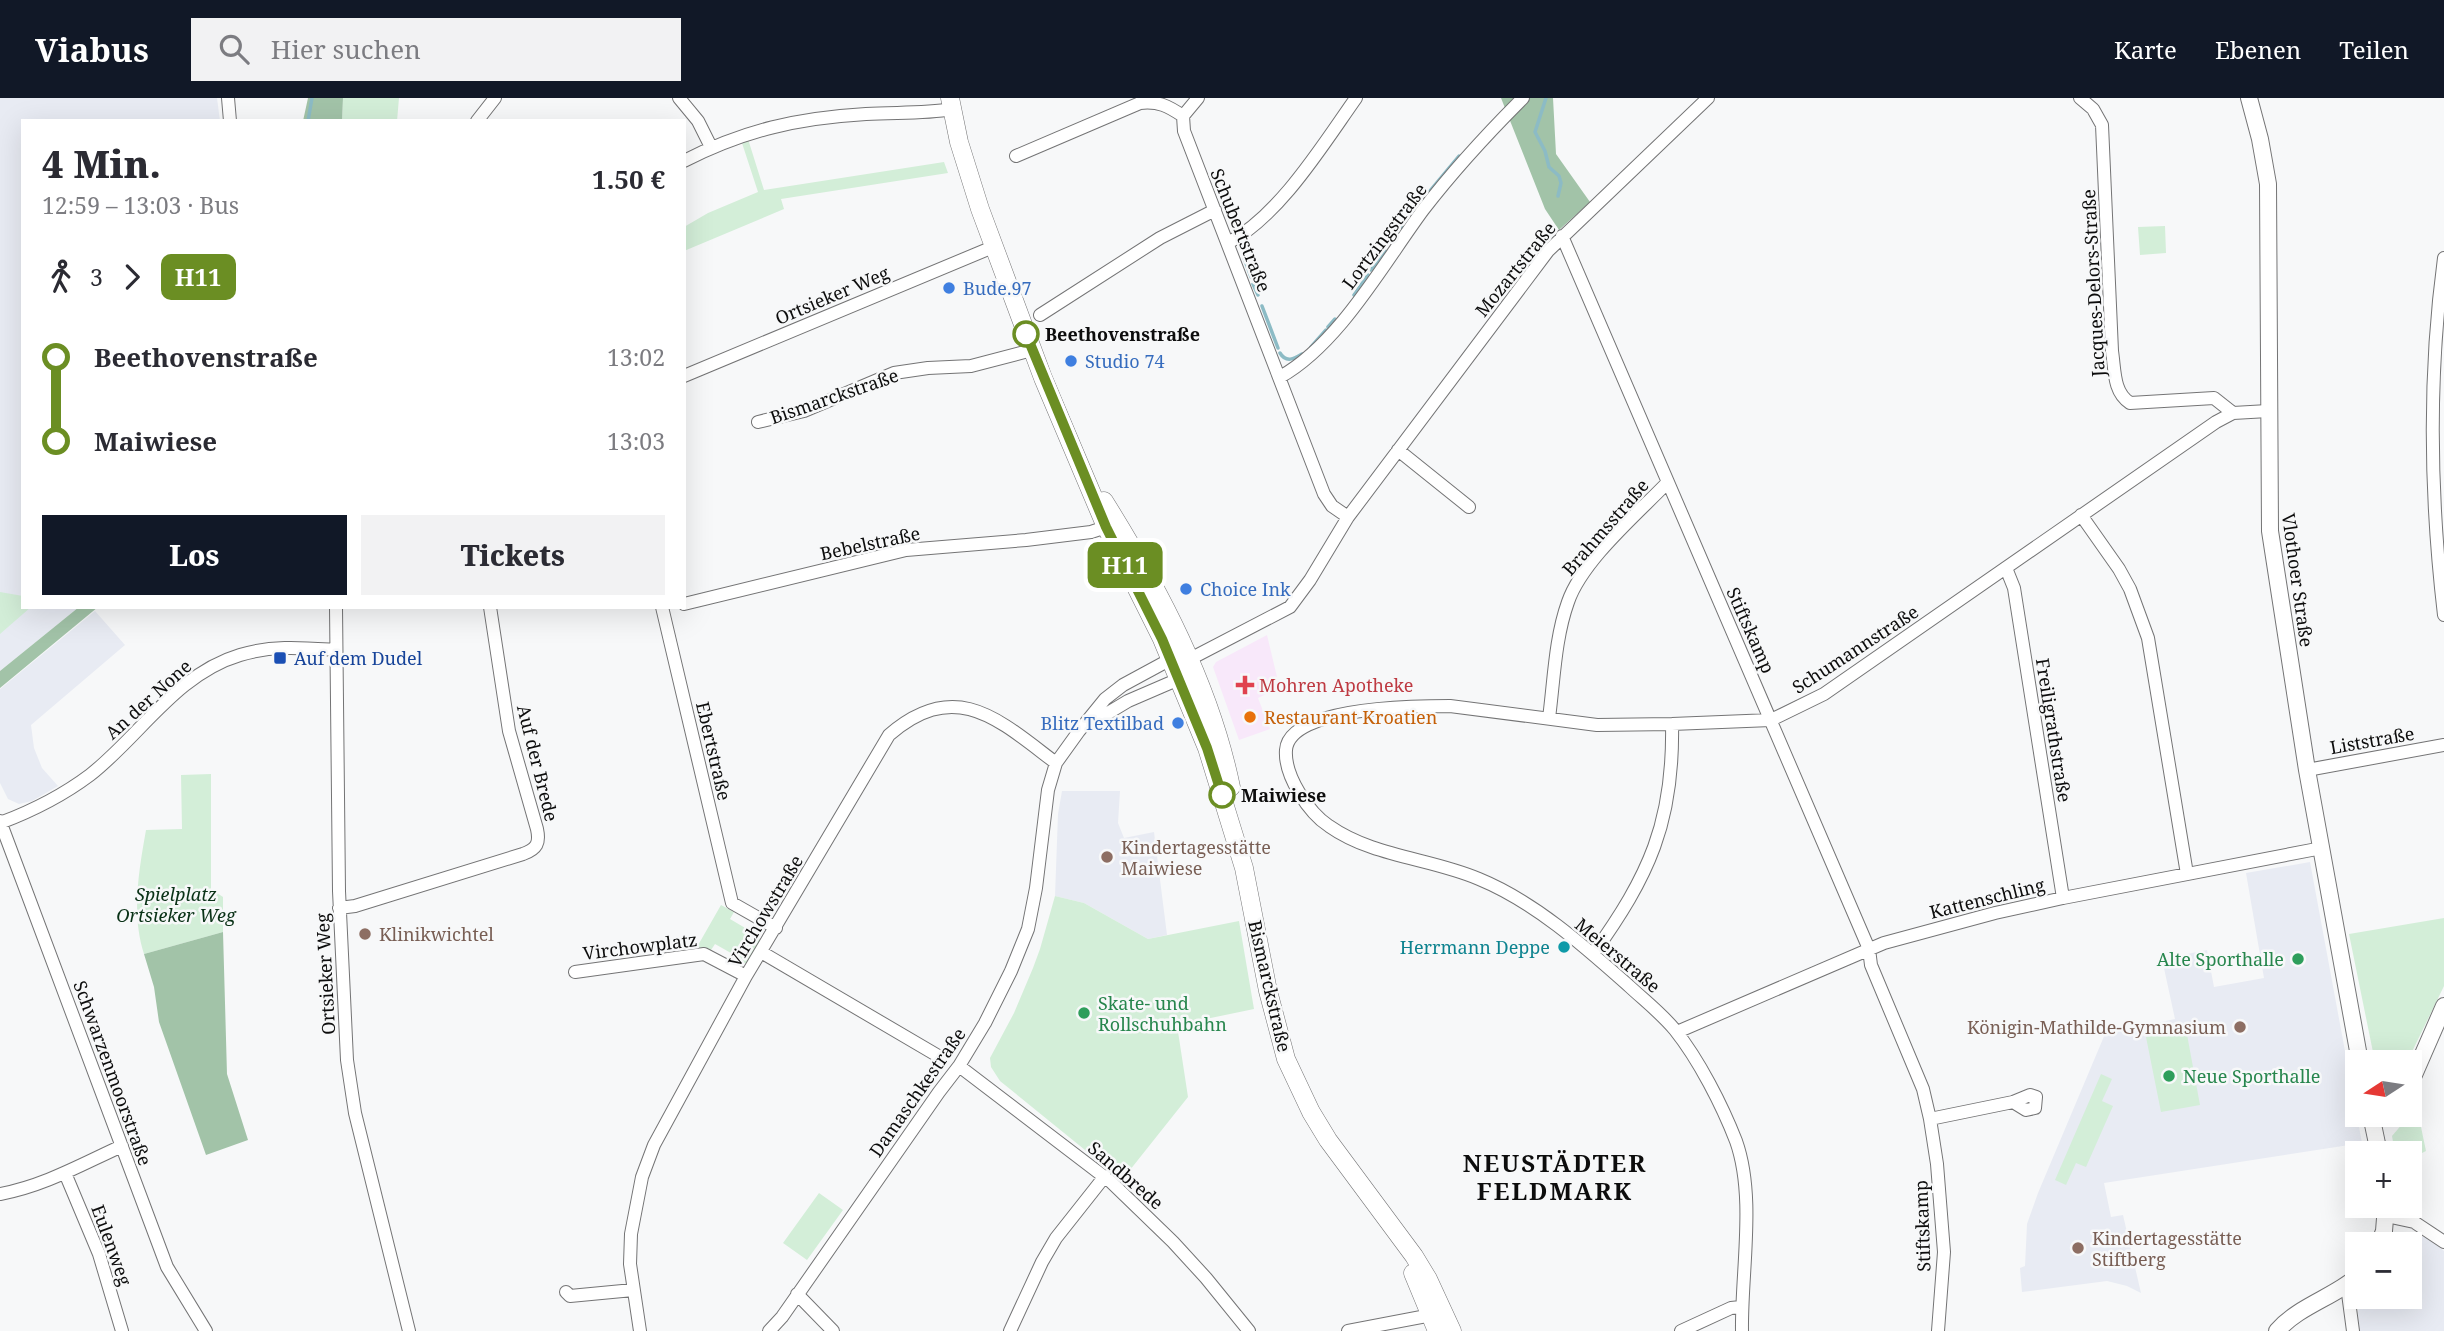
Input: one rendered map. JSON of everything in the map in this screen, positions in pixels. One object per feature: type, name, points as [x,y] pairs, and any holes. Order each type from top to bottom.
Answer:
[{"type":"main road","name":"Bismarckstraße","points":[[951,104],[959,142],[993,247],[1032,350],[1106,527],[1171,659],[1207,748],[1244,867]]},
{"type":"main road","name":"Bismarckstraße","points":[[1080,462],[1124,534],[1190,659],[1203,693],[1229,778],[1271,1008],[1286,1059],[1311,1112],[1340,1158],[1376,1206],[1437,1319],[1452,1331]]},
{"type":"street","points":[[228,98],[230,119]]},
{"type":"street","points":[[479,119],[495,98]]},
{"type":"street","points":[[679,98],[698,121],[711,147]]},
{"type":"street","points":[[1016,156],[1140,103],[1166,104],[1183,117],[1198,98]]},
{"type":"street","points":[[1228,243],[1245,234],[1274,208],[1356,98]]},
{"type":"street","name":"Lortzingstraße","points":[[1280,377],[1305,361],[1326,341],[1425,208],[1523,98]]},
{"type":"street","name":"Mozartstraße","points":[[1171,659],[1190,659],[1290,607],[1310,580],[1348,517],[1540,262],[1562,236],[1708,98]]},
{"type":"street","name":"Jacques-Delors-Straße","points":[[2080,98],[2093,109],[2102,125],[2112,351],[2117,388],[2123,399],[2130,403],[2214,398],[2233,413]]},
{"type":"street","name":"Vlothoer Straße","points":[[2249,98],[2268,184],[2270,531],[2307,770],[2358,1050]]},
{"type":"street","points":[[686,160],[744,134],[803,121],[834,116],[927,113],[951,104]]},
{"type":"street","name":"Schubertstraße","points":[[1183,117],[1184,131],[1324,494],[1332,506],[1348,517]]},
{"type":"street","points":[[1040,315],[1160,238],[1215,210]]},
{"type":"street","name":"Stiftskamp","points":[[1562,236],[1869,949],[1871,965],[1923,1089],[1937,1164],[1944,1252],[1938,1331]]},
{"type":"street","name":"Ortsieker Weg","points":[[686,375],[993,247]]},
{"type":"street","points":[[2444,258],[2437,319],[2432,428],[2435,529],[2444,615]]},
{"type":"street","name":"Bismarckstraße","points":[[758,422],[804,411],[894,373],[971,366],[1032,350]]},
{"type":"street","name":"Schumannstraße","points":[[1286,747],[1299,729],[1329,717],[1424,706],[1450,706],[1617,726],[1771,720],[1824,694],[2216,422],[2233,413],[2268,411]]},
{"type":"street","points":[[1398,450],[1469,508]]},
{"type":"street","name":"Brahmsstraße","points":[[1549,718],[1563,621],[1574,587],[1600,554],[1667,483]]},
{"type":"street","points":[[2081,515],[2130,589],[2148,638],[2188,874]]},
{"type":"street","name":"Bebelstraße","points":[[686,604],[906,550],[1039,538],[1091,532],[1106,527]]},
{"type":"street","name":"Freiligrathstraße","points":[[2006,568],[2014,588],[2063,898]]},
{"type":"street","name":"Ortsieker Weg","points":[[335,609],[339,908],[350,1085],[409,1331]]},
{"type":"street","name":"Auf der Brede","points":[[339,908],[355,906],[523,854],[534,850],[538,844],[537,829],[509,730],[490,609]]},
{"type":"street","name":"Ebertstraße","points":[[664,609],[732,902],[776,928]]},
{"type":"street","name":"An der None","points":[[0,822],[34,810],[91,774],[157,710],[205,671],[237,656],[270,649],[336,650]]},
{"type":"street","name":"Damaschkestraße","points":[[769,1331],[782,1317],[959,1066],[1011,971],[1028,929],[1048,790],[1056,763],[1105,699],[1123,685],[1171,659]]},
{"type":"street","points":[[1179,679],[1190,659]]},
{"type":"street","name":"Damaschkestraße","points":[[1079,731],[1128,701],[1179,679]]},
{"type":"street","name":"Virchowstraße","points":[[640,1331],[630,1264],[631,1234],[642,1177],[665,1123],[746,976],[889,735],[921,712],[959,707],[976,710],[1004,723],[1056,763]]},
{"type":"street","points":[[1593,954],[1628,904],[1657,843],[1670,787],[1673,759],[1672,724]]},
{"type":"street","name":"Liststraße","points":[[2307,770],[2444,745]]},
{"type":"street","name":"Meierstraße","points":[[1286,747],[1289,768],[1304,800],[1328,825],[1356,841],[1464,873],[1506,891],[1593,954],[1677,1032],[1704,1077],[1736,1141],[1741,1159],[1746,1184],[1742,1331]]},
{"type":"street","name":"Schwarzenmoorstraße","points":[[0,822],[167,1267],[206,1331]]},
{"type":"street","name":"Kattenschling","points":[[1677,1032],[1869,949],[1937,928],[2063,898],[2322,848]]},
{"type":"street","points":[[761,952],[940,1057]]},
{"type":"street","name":"Virchowplatz","points":[[575,972],[704,954],[746,976]]},
{"type":"street","points":[[2422,1056],[2444,1006]]},
{"type":"street","name":"Sandbrede","points":[[959,1066],[1105,1176],[1173,1242],[1249,1331]]},
{"type":"street","points":[[1930,1119],[2013,1102]]},
{"type":"street","points":[[0,1194],[65,1173],[122,1146]]},
{"type":"street","name":"Eulenweg","points":[[65,1173],[99,1254],[122,1331]]},
{"type":"street","points":[[1010,1331],[1056,1238],[1105,1176]]},
{"type":"street","points":[[2404,1218],[2444,1242]]},
{"type":"street","points":[[2277,1331],[2298,1312],[2345,1285]]},
{"type":"street","points":[[566,1292],[570,1296],[633,1290]]},
{"type":"street","points":[[797,1294],[833,1331]]},
{"type":"street","points":[[1681,1331],[1731,1308],[1741,1307]]},
{"type":"street","points":[[2353,1309],[2353,1331]]},
{"type":"street","points":[[1348,1331],[1437,1319]]},
{"type":"shaded area","points":[[0,98],[217,98],[220,119],[21,119],[21,609],[77,609],[0,671]]},
{"type":"shaded area","points":[[95,611],[125,645],[31,725],[34,748],[42,768],[58,786],[32,801],[19,804],[8,799],[0,783],[0,689]]},
{"type":"shaded area","points":[[1267,635],[1277,677],[1272,691],[1258,698],[1270,729],[1239,740],[1213,667],[1216,662]]},
{"type":"shaded area","name":"Kindertagesstätte Maiwiese","points":[[1062,791],[1120,791],[1118,823],[1124,838],[1154,832],[1167,935],[1148,939],[1084,903],[1055,896],[1058,814]]},
{"type":"shaded area","name":"Königin-Mathilde-Gymnasium","points":[[2310,862],[2345,1051],[2345,1127],[2359,1127],[2362,1141],[2345,1141],[2345,1146],[2104,1183],[2111,1217],[2123,1215],[2141,1293],[2107,1281],[2022,1292],[2020,1268],[2025,1266],[2027,1224],[2105,1034],[2175,1019],[2162,959],[2207,950],[2214,987],[2264,978],[2246,873]]},
{"type":"shaded area","points":[[2422,1236],[2444,1251],[2444,1331],[2360,1331],[2358,1309],[2422,1309]]},
{"type":"green space","points":[[308,98],[343,98],[342,119],[303,119]]},
{"type":"green space","points":[[343,98],[399,98],[397,119],[342,119]]},
{"type":"green space","points":[[1501,98],[1553,98],[1556,154],[1590,202],[1559,230],[1545,209]]},
{"type":"green space","points":[[748,139],[764,190],[944,162],[948,173],[781,199],[784,209],[686,250],[686,226],[708,213],[758,192],[741,140]]},
{"type":"green space","points":[[2165,226],[2166,253],[2140,255],[2138,227]]},
{"type":"green space","points":[[0,592],[21,596],[21,609],[29,609],[0,634]]},
{"type":"green space","points":[[77,609],[96,609],[0,688],[0,671]]},
{"type":"green space","name":"Spielplatz Ortsieker Weg","points":[[211,774],[211,889],[223,897],[223,932],[144,954],[137,908],[146,830],[182,829],[181,775]]},
{"type":"green space","points":[[1055,896],[1084,903],[1148,939],[1239,921],[1254,1009],[1177,1025],[1188,1097],[1122,1180],[1000,1081],[991,1067],[990,1058],[1014,1013],[1033,968]]},
{"type":"green space","points":[[721,905],[734,912],[730,919],[752,932],[756,926],[759,930],[760,940],[746,963],[734,964],[738,957],[715,944],[711,950],[697,947]]},
{"type":"green space","points":[[2444,918],[2444,986],[2413,1050],[2373,1050],[2349,934]]},
{"type":"green space","points":[[223,932],[227,1074],[248,1140],[206,1155],[159,1022],[154,987],[144,954]]},
{"type":"green space","name":"Neue Sporthalle","points":[[2186,1029],[2200,1105],[2161,1112],[2146,1037]]},
{"type":"green space","points":[[2101,1074],[2112,1079],[2102,1101],[2113,1106],[2086,1167],[2076,1163],[2066,1185],[2055,1180]]},
{"type":"green space","points":[[2400,1127],[2421,1127],[2426,1151],[2422,1153],[2422,1141],[2393,1141],[2392,1136]]},
{"type":"green space","points":[[819,1193],[843,1210],[807,1260],[783,1243]]},
{"type":"waterway","points":[[308,119],[312,98]]},
{"type":"waterway","points":[[1546,98],[1535,132],[1545,151],[1549,167],[1559,176],[1561,183],[1558,196]]},
{"type":"waterway","points":[[1429,192],[1459,156]]},
{"type":"waterway","points":[[1395,238],[1409,219]]},
{"type":"waterway","points":[[1371,270],[1385,251]]},
{"type":"waterway","points":[[1244,258],[1251,277]]},
{"type":"waterway","points":[[1354,295],[1368,275]]},
{"type":"waterway","points":[[1253,284],[1258,295]]},
{"type":"waterway","points":[[1262,306],[1278,348]]},
{"type":"waterway","points":[[1328,327],[1335,319]]},
{"type":"waterway","points":[[1311,347],[1326,330]]},
{"type":"waterway","points":[[1280,353],[1287,359],[1302,354]]},
{"type":"bus line","name":"H11","points":[[1026,334],[1106,527],[1162,639],[1207,748],[1222,795]]},
{"type":"place","name":"Bude.97","points":[[949,288]]},
{"type":"place","name":"Beethovenstraße","points":[[1026,334]]},
{"type":"place","name":"Studio 74","points":[[1071,361]]},
{"type":"place","name":"Choice Ink","points":[[1186,589]]},
{"type":"place","name":"Auf dem Dudel","points":[[280,658]]},
{"type":"place","name":"Mohren Apotheke","points":[[1245,685]]},
{"type":"place","name":"Restaurant Kroatien","points":[[1250,717]]},
{"type":"place","name":"Blitz Textilbad","points":[[1178,723]]},
{"type":"place","name":"Maiwiese","points":[[1222,795]]},
{"type":"place","name":"Kindertagesstätte Maiwiese","points":[[1107,857]]},
{"type":"place","name":"Klinikwichtel","points":[[365,934]]},
{"type":"place","name":"Herrmann Deppe","points":[[1564,947]]},
{"type":"place","name":"Alte Sporthalle","points":[[2298,959]]},
{"type":"place","name":"Skate- und Rollschuhbahn","points":[[1084,1013]]},
{"type":"place","name":"Königin-Mathilde-Gymnasium","points":[[2240,1027]]},
{"type":"place","name":"Neue Sporthalle","points":[[2169,1076]]},
{"type":"place","name":"Kindertagesstätte Stiftberg","points":[[2078,1248]]},
{"type":"district","name":"NEUSTÄDTER FELDMARK","points":[[1555,1176]]}]
